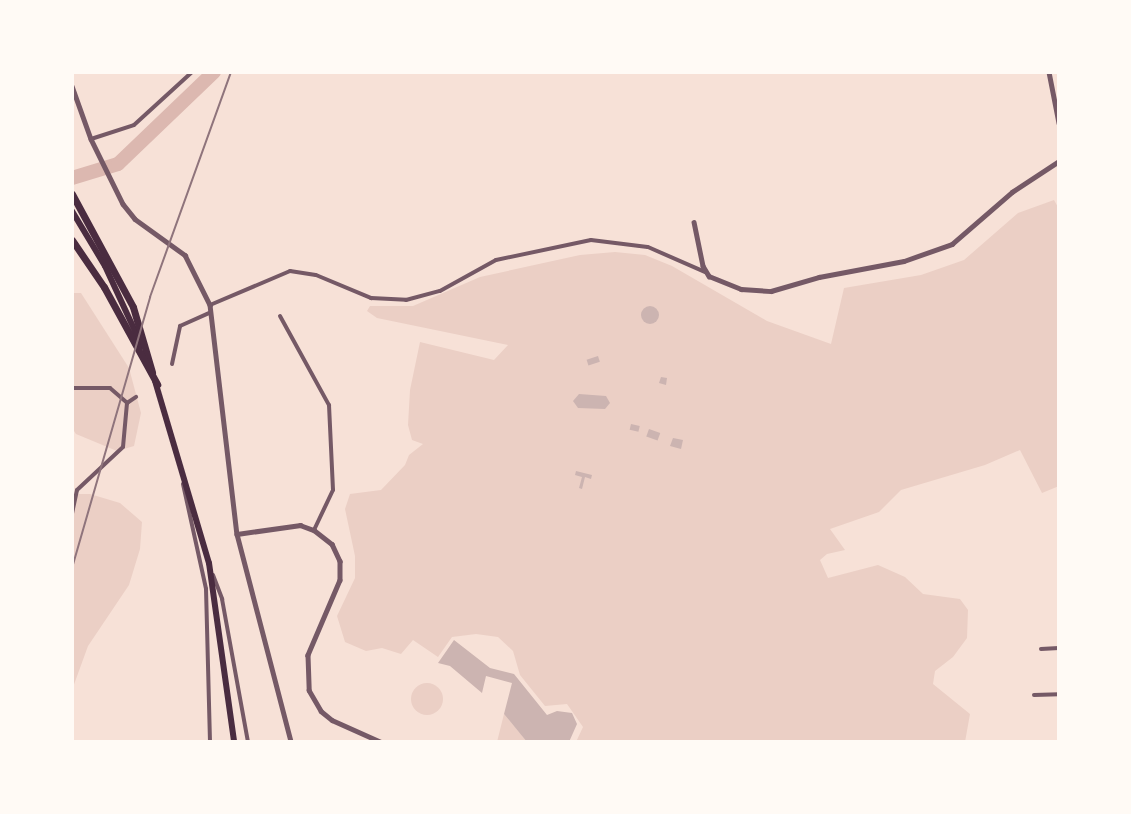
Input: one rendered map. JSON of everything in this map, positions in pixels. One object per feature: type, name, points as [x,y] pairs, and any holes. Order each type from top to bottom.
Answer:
[{"type":"highway","points":[[72,194],[133,307],[152,372]]},
{"type":"highway","points":[[72,211],[105,266],[152,372],[182,462],[208,563],[234,742]]},
{"type":"highway","points":[[72,240],[104,287],[157,384]]},
{"type":"street","points":[[91,139],[134,125],[192,72]]},
{"type":"street","points":[[1049,72],[1059,123]]},
{"type":"street","points":[[72,86],[91,139],[115,191],[135,219],[185,255],[210,305],[237,534],[291,742]]},
{"type":"street","points":[[210,305],[290,271],[316,275],[371,297],[406,300],[440,291],[496,261],[591,240],[648,247],[705,272],[715,280],[741,289],[771,291],[819,277],[904,261],[952,244],[990,209],[1059,161]]},
{"type":"street","points":[[694,222],[705,272]]},
{"type":"street","points":[[172,364],[180,326],[211,312]]},
{"type":"street","points":[[280,316],[329,405],[333,490],[314,530]]},
{"type":"street","points":[[72,388],[110,388],[127,403]]},
{"type":"street","points":[[127,403],[136,397]]},
{"type":"street","points":[[72,513],[76,490],[123,447],[127,403]]},
{"type":"street","points":[[182,462],[183,487],[206,589],[210,742]]},
{"type":"street","points":[[237,534],[290,525],[314,530],[332,544],[340,570],[336,592],[309,655],[309,690],[321,711],[332,720],[381,742]]},
{"type":"street","points":[[208,563],[222,599],[248,742]]},
{"type":"street","points":[[1041,649],[1059,648]]},
{"type":"street","points":[[1034,695],[1059,694]]},
{"type":"shaded area","points":[[1054,200],[1059,209],[1059,486],[1042,493],[1020,450],[985,465],[901,490],[879,512],[830,529],[845,550],[827,554],[820,560],[828,578],[878,565],[905,577],[923,594],[960,599],[968,610],[967,638],[953,657],[935,671],[933,684],[970,714],[965,742],[576,742],[583,727],[567,704],[545,706],[520,675],[513,651],[498,637],[476,634],[452,637],[438,657],[413,640],[401,654],[382,648],[366,651],[345,642],[337,616],[355,578],[355,556],[345,509],[350,494],[381,490],[405,465],[409,455],[423,444],[412,440],[408,425],[410,390],[420,342],[494,360],[508,345],[377,318],[367,311],[370,306],[413,306],[480,277],[580,255],[615,252],[645,255],[672,266],[767,321],[831,344],[844,288],[921,275],[964,260],[1018,213]]},
{"type":"shaded area","points":[[72,293],[81,293],[129,368],[141,413],[134,446],[117,451],[76,434],[72,428]]},
{"type":"shaded area","points":[[72,494],[90,494],[120,503],[142,522],[140,549],[129,585],[88,646],[72,690]]},
{"type":"shaded area","points":[[427,683],[438,688],[443,699],[438,710],[427,715],[416,710],[411,699],[416,688]]},
{"type":"shaded area","points":[[504,714],[520,733],[527,742],[497,742]]},
{"type":"building","points":[[650,306],[656,309],[659,315],[656,321],[650,324],[644,321],[641,315],[644,309]]},
{"type":"building","points":[[598,356],[600,362],[588,365],[587,360]]},
{"type":"building","points":[[661,377],[667,378],[666,385],[659,383]]},
{"type":"building","points":[[579,394],[606,396],[610,403],[605,409],[578,408],[573,401]]},
{"type":"building","points":[[631,424],[640,426],[638,432],[630,430]]},
{"type":"building","points":[[649,429],[660,433],[658,441],[646,437]]},
{"type":"building","points":[[673,438],[683,440],[681,449],[670,446]]},
{"type":"building","points":[[576,471],[592,475],[591,479],[585,477],[582,489],[579,488],[582,477],[575,475]]},
{"type":"building","points":[[454,640],[490,668],[514,674],[547,715],[557,711],[572,713],[577,724],[569,742],[527,742],[504,714],[512,683],[486,676],[482,693],[450,666],[438,663]]},
{"type":"waterway","points":[[72,178],[118,164],[214,72]]},
{"type":"railway","points":[[72,568],[150,297],[231,72]]}]
